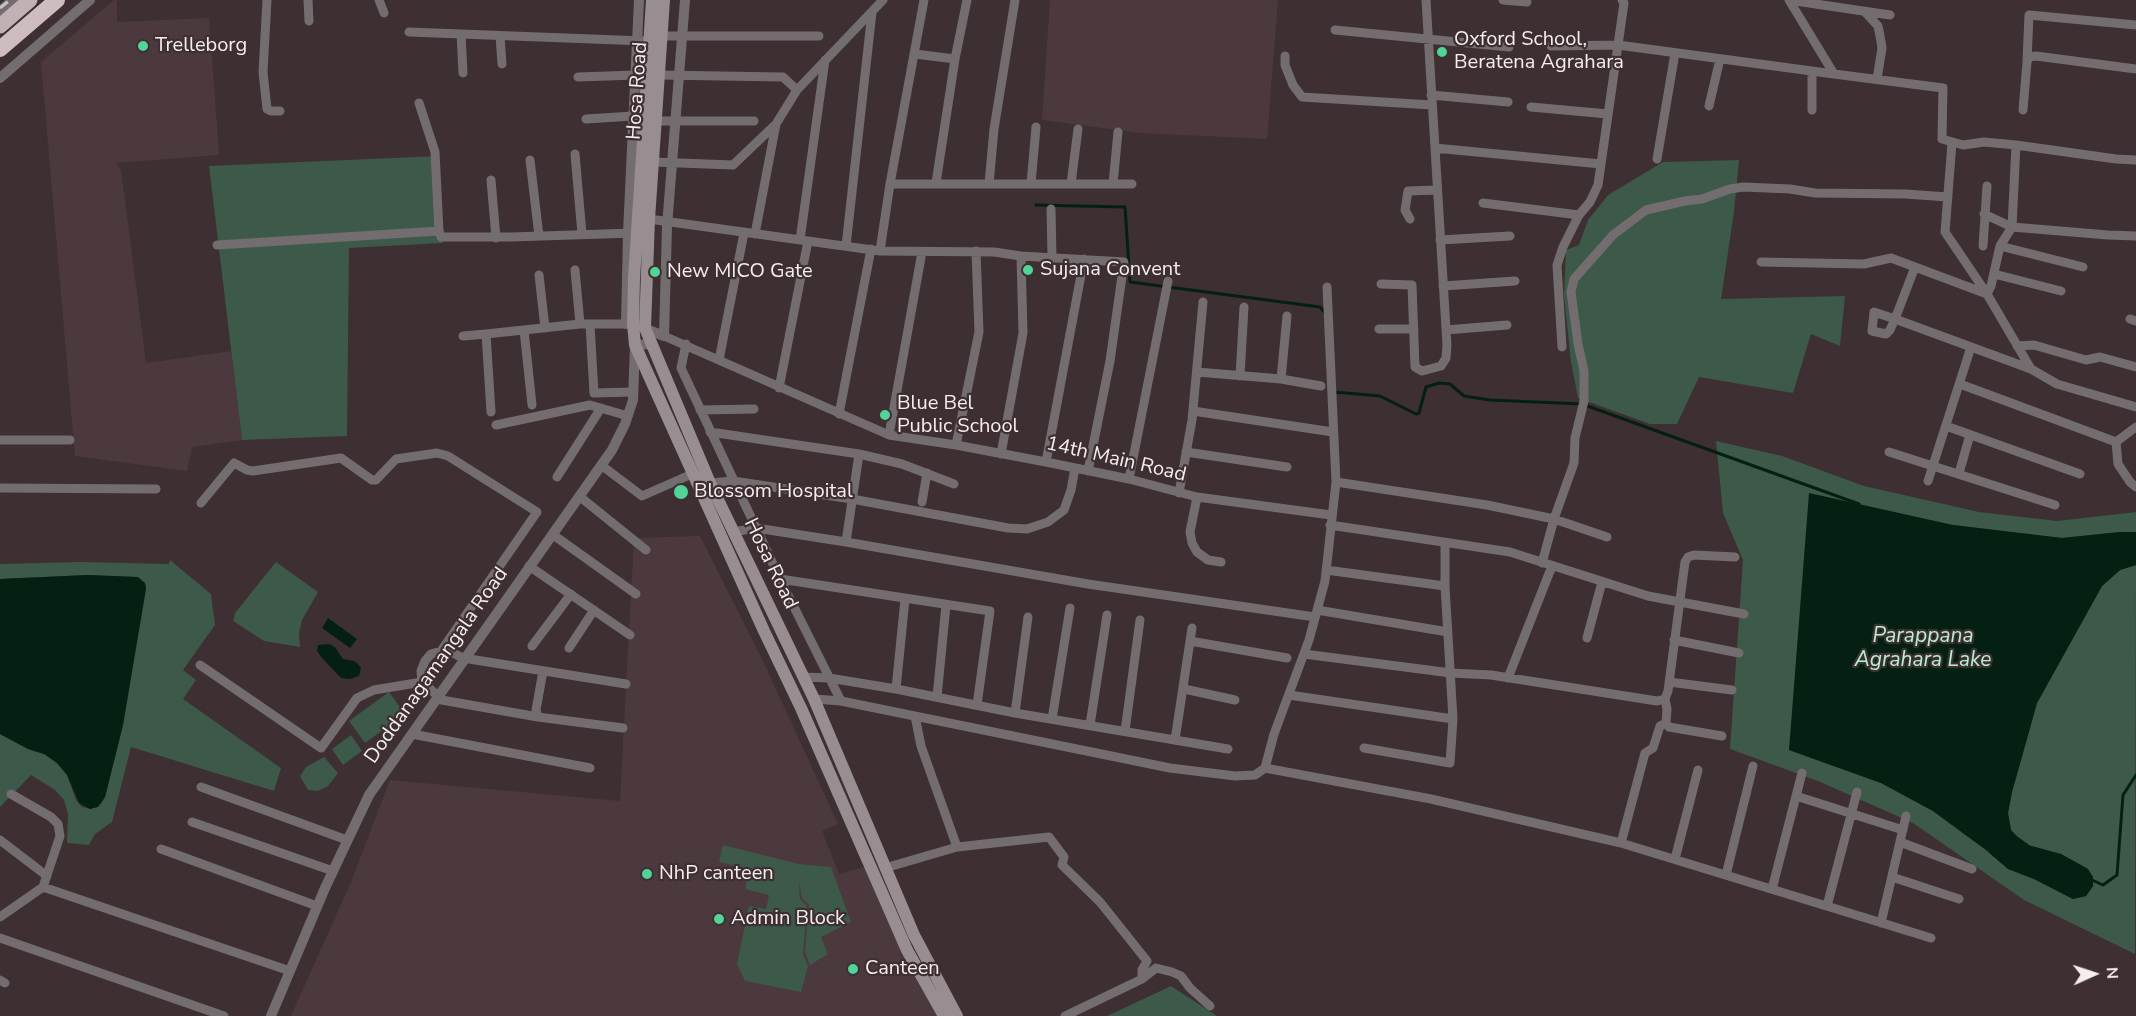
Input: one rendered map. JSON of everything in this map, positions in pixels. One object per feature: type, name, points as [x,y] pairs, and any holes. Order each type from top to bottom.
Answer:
[{"type":"highway","points":[[0,26],[30,0]]},
{"type":"highway","points":[[0,35],[40,0]]},
{"type":"highway","points":[[0,49],[57,0]]},
{"type":"highway","points":[[0,57],[65,0]]},
{"type":"main road","name":"Hosa Road","points":[[652,0],[632,233],[635,345],[692,474],[801,708],[907,950],[944,1016]]},
{"type":"main road","name":"Hosa Road","points":[[664,0],[650,39],[659,75],[649,219],[634,325],[651,344],[710,483],[814,699],[914,935],[957,1016]]},
{"type":"main road","points":[[764,631],[776,621]]},
{"type":"street","points":[[0,11],[13,0]]},
{"type":"street","points":[[0,78],[90,0]]},
{"type":"street","points":[[267,0],[264,72],[267,109],[280,111]]},
{"type":"street","points":[[308,0],[309,21]]},
{"type":"street","points":[[380,0],[384,13]]},
{"type":"street","points":[[419,103],[435,152],[441,237],[496,238],[632,233],[633,116],[636,75],[650,39],[639,0]]},
{"type":"street","points":[[463,336],[580,324],[634,325],[664,336],[668,221],[685,0]]},
{"type":"street","points":[[653,162],[733,165],[776,124],[797,90],[883,0]]},
{"type":"street","points":[[839,414],[890,184],[924,0]]},
{"type":"street","points":[[936,183],[955,59],[967,0]]},
{"type":"street","points":[[989,184],[994,129],[1016,0]]},
{"type":"street","points":[[1381,284],[1412,285],[1415,367],[1422,371],[1441,366],[1446,358],[1446,330],[1426,0]]},
{"type":"street","points":[[1503,0],[1527,2]]},
{"type":"street","points":[[1562,347],[1557,265],[1579,215],[1590,202],[1598,185],[1624,3],[1622,0]]},
{"type":"street","points":[[1789,0],[1890,15]]},
{"type":"street","points":[[1789,0],[1834,74]]},
{"type":"street","points":[[846,246],[872,12]]},
{"type":"street","points":[[1865,12],[1878,26],[1880,36],[1881,48],[1877,80]]},
{"type":"street","points":[[2023,110],[2029,15],[2136,25]]},
{"type":"street","points":[[1335,30],[1509,48]]},
{"type":"street","points":[[409,32],[650,39],[819,36]]},
{"type":"street","points":[[461,34],[464,73]]},
{"type":"street","points":[[500,36],[502,64]]},
{"type":"street","points":[[1551,46],[1618,45],[1943,88],[1942,140],[1963,145],[1984,142],[2016,144],[2136,160]]},
{"type":"street","points":[[1657,159],[1675,53]]},
{"type":"street","points":[[915,54],[955,59]]},
{"type":"street","points":[[1285,56],[1285,65],[1293,86],[1302,97],[1432,105]]},
{"type":"street","points":[[2027,62],[2029,57],[2036,56],[2136,69]]},
{"type":"street","points":[[1709,106],[1720,59]]},
{"type":"street","points":[[779,388],[804,240],[825,60]]},
{"type":"street","points":[[1812,71],[1812,110]]},
{"type":"street","points":[[578,77],[636,75]]},
{"type":"street","points":[[659,75],[783,76],[797,90]]},
{"type":"street","points":[[1431,94],[1508,102]]},
{"type":"street","points":[[1531,106],[1608,114]]},
{"type":"street","points":[[586,119],[633,116]]},
{"type":"street","points":[[655,121],[754,121]]},
{"type":"street","points":[[755,234],[776,124]]},
{"type":"street","points":[[1031,184],[1036,127]]},
{"type":"street","points":[[1071,184],[1078,129]]},
{"type":"street","points":[[1113,184],[1118,132]]},
{"type":"street","points":[[1952,143],[1946,232],[1987,294],[2031,369]]},
{"type":"street","points":[[1987,294],[2000,246],[2012,227],[2016,144]]},
{"type":"street","points":[[1435,148],[1601,164]]},
{"type":"street","points":[[575,154],[582,234]]},
{"type":"street","points":[[530,160],[539,236]]},
{"type":"street","points":[[492,180],[496,238]]},
{"type":"street","points":[[890,184],[1132,184]]},
{"type":"street","points":[[1983,246],[1987,186]]},
{"type":"street","points":[[1508,678],[1547,565],[1554,519],[1574,463],[1575,438],[1583,405],[1584,371],[1571,292],[1574,279],[1614,236],[1646,210],[1702,199],[1730,189],[1743,187],[1824,193],[1948,197]]},
{"type":"street","points":[[1410,219],[1405,210],[1408,191],[1437,190]]},
{"type":"street","points":[[1483,203],[1579,215]]},
{"type":"street","points":[[1051,209],[1052,257]]},
{"type":"street","points":[[1984,214],[2012,227],[2136,236]]},
{"type":"street","points":[[649,219],[875,250],[976,251],[1124,262],[1110,361],[1088,471]]},
{"type":"street","points":[[217,245],[439,231]]},
{"type":"street","points":[[719,360],[744,232]]},
{"type":"street","points":[[1440,240],[1510,236]]},
{"type":"street","points":[[2000,246],[2083,267]]},
{"type":"street","points":[[956,445],[979,332],[976,251]]},
{"type":"street","points":[[889,435],[922,252]]},
{"type":"street","points":[[1001,454],[1023,333],[1021,256]]},
{"type":"street","points":[[1761,262],[1864,264],[1891,258],[1987,294]]},
{"type":"street","points":[[1046,462],[1084,259]]},
{"type":"street","points":[[1915,267],[1895,319],[2031,369],[2057,384],[2136,407]]},
{"type":"street","points":[[575,270],[580,324]]},
{"type":"street","points":[[1994,274],[2061,291]]},
{"type":"street","points":[[539,275],[545,328]]},
{"type":"street","points":[[1129,479],[1168,281]]},
{"type":"street","points":[[1443,286],[1515,281]]},
{"type":"street","points":[[814,699],[841,701],[1170,768],[1235,776],[1256,775],[1265,768],[1274,734],[1304,654],[1326,570],[1336,482],[1327,287]]},
{"type":"street","points":[[1179,493],[1193,411],[1203,302]]},
{"type":"street","points":[[1240,376],[1244,307]]},
{"type":"street","points":[[1281,379],[1287,316]]},
{"type":"street","points":[[590,325],[594,393],[633,392]]},
{"type":"street","points":[[1446,330],[1507,325]]},
{"type":"street","points":[[1379,329],[1414,329]]},
{"type":"street","points":[[524,330],[532,405]]},
{"type":"street","points":[[486,334],[491,412]]},
{"type":"street","name":"14th Main Road","points":[[664,336],[889,435],[1046,462],[1129,479],[1197,497],[1331,520],[1445,543],[1510,552],[1648,596],[1744,614]]},
{"type":"street","points":[[635,345],[651,344]]},
{"type":"street","points":[[686,344],[681,368],[780,579],[841,701]]},
{"type":"street","name":"Doddanagamangala Road","points":[[271,1016],[317,906],[369,795],[463,658],[612,450],[633,400],[635,345]]},
{"type":"street","points":[[2017,346],[2034,345],[2086,360],[2100,357],[2136,367]]},
{"type":"street","points":[[1928,481],[1971,347]]},
{"type":"street","points":[[1197,372],[1281,379],[1321,386]]},
{"type":"street","points":[[1960,384],[2116,442]]},
{"type":"street","points":[[496,425],[590,405],[628,416]]},
{"type":"street","points":[[557,477],[601,408]]},
{"type":"street","points":[[700,410],[754,409]]},
{"type":"street","points":[[1193,411],[1333,432]]},
{"type":"street","points":[[1946,426],[2080,474]]},
{"type":"street","points":[[2116,442],[2136,428]]},
{"type":"street","points":[[710,432],[859,454],[902,464],[954,484]]},
{"type":"street","points":[[1959,473],[1970,435]]},
{"type":"street","points":[[0,440],[70,440]]},
{"type":"street","points":[[2116,442],[2118,464],[2136,487]]},
{"type":"street","points":[[1186,452],[1287,467]]},
{"type":"street","points":[[1889,452],[2055,505]]},
{"type":"street","points":[[201,503],[234,463],[253,471],[341,458],[372,480],[376,480],[396,459],[437,453],[448,456],[537,512],[441,651]]},
{"type":"street","points":[[846,542],[859,454]]},
{"type":"street","points":[[602,465],[642,496],[692,474]]},
{"type":"street","points":[[710,483],[733,481],[852,499],[1008,528],[1027,529],[1048,522],[1064,510],[1075,468]]},
{"type":"street","points":[[922,502],[927,473]]},
{"type":"street","points":[[1336,482],[1487,505],[1554,519],[1607,537]]},
{"type":"street","points":[[0,488],[156,489]]},
{"type":"street","points":[[579,496],[646,550]]},
{"type":"street","points":[[1197,497],[1191,532],[1192,543],[1197,552],[1208,560],[1221,562]]},
{"type":"street","points":[[733,532],[756,528],[1088,584],[1448,633]]},
{"type":"street","points":[[552,534],[636,594]]},
{"type":"street","points":[[1364,748],[1450,763],[1453,719],[1445,586],[1445,543]]},
{"type":"street","points":[[1722,736],[1669,727],[1666,723],[1665,699],[1685,562],[1688,557],[1694,555],[1735,557]]},
{"type":"street","points":[[529,566],[630,635]]},
{"type":"street","points":[[1326,570],[1445,586]]},
{"type":"street","points":[[780,579],[990,611],[977,705]]},
{"type":"street","points":[[1587,638],[1602,582]]},
{"type":"street","points":[[532,646],[571,594]]},
{"type":"street","points":[[896,688],[906,599]]},
{"type":"street","points":[[937,697],[946,605]]},
{"type":"street","points":[[1052,719],[1070,608]]},
{"type":"street","points":[[569,648],[594,610]]},
{"type":"street","points":[[1090,726],[1107,615]]},
{"type":"street","points":[[1015,713],[1028,617]]},
{"type":"street","points":[[1125,731],[1140,620]]},
{"type":"street","points":[[1174,740],[1192,628]]},
{"type":"street","points":[[1674,640],[1739,653]]},
{"type":"street","points":[[1190,641],[1287,658]]},
{"type":"street","points":[[623,728],[538,717],[437,698],[425,687],[421,671],[431,654],[449,651],[463,658],[627,684]]},
{"type":"street","points":[[1304,654],[1508,678],[1658,701],[1665,699]]},
{"type":"street","points":[[200,665],[321,748],[357,698],[374,690],[422,681]]},
{"type":"street","points":[[538,717],[536,710],[543,671]]},
{"type":"street","points":[[804,677],[829,678],[896,688],[1015,713],[1228,748]]},
{"type":"street","points":[[1669,682],[1732,690]]},
{"type":"street","points":[[1184,689],[1235,700]]},
{"type":"street","points":[[1289,695],[1453,719]]},
{"type":"street","points":[[915,716],[921,746],[957,847]]},
{"type":"street","points":[[1621,843],[1645,753],[1653,748],[1660,726],[1666,723]]},
{"type":"street","points":[[412,734],[590,768]]},
{"type":"street","points":[[1726,875],[1754,766]]},
{"type":"street","points":[[1265,768],[1431,799],[1621,843],[1931,938]]},
{"type":"street","points":[[1675,860],[1698,770]]},
{"type":"street","points":[[1772,889],[1802,773]]},
{"type":"street","points":[[201,787],[347,840]]},
{"type":"street","points":[[1827,906],[1857,792]]},
{"type":"street","points":[[3,912],[43,886],[60,836],[58,824],[51,817],[11,794]]},
{"type":"street","points":[[1796,796],[1903,830]]},
{"type":"street","points":[[1881,923],[1906,816]]},
{"type":"street","points":[[192,822],[333,871]]},
{"type":"street","points":[[885,868],[957,847],[1049,837],[1064,857],[1062,865],[1100,902],[1147,961],[1142,970],[1142,979]]},
{"type":"street","points":[[0,840],[47,876]]},
{"type":"street","points":[[1900,842],[1972,868]]},
{"type":"street","points":[[161,849],[317,906]]},
{"type":"street","points":[[1892,877],[1959,899]]},
{"type":"street","points":[[43,886],[290,971]]},
{"type":"street","points":[[0,938],[224,1016]]},
{"type":"street","points":[[1065,1016],[1142,979],[1156,968],[1181,976],[1190,988],[1210,1006]]},
{"type":"shaded area","points":[[114,0],[117,0],[117,22],[209,18],[219,155],[116,163],[121,170],[146,363],[231,351],[242,440],[192,447],[187,471],[75,456],[41,62]]},
{"type":"shaded area","points":[[1050,0],[1278,0],[1267,139],[1140,133],[1042,120]]},
{"type":"shaded area","points":[[439,156],[443,243],[349,248],[347,436],[242,440],[209,166]]},
{"type":"shaded area","points":[[1739,160],[1721,299],[1845,296],[1840,346],[1811,334],[1793,393],[1699,377],[1677,424],[1650,424],[1578,398],[1571,362],[1564,295],[1566,250],[1579,245],[1588,220],[1608,195],[1663,162]]},
{"type":"shaded area","points":[[1716,441],[1782,456],[1864,486],[1979,512],[2057,521],[2136,512],[2136,532],[2062,538],[1953,525],[1790,743],[1789,750],[1881,783],[1933,811],[2008,869],[2034,879],[2073,899],[2086,896],[2093,886],[2088,869],[2061,854],[2024,844],[2011,830],[2008,813],[2037,703],[2102,586],[2120,570],[2136,565],[2135,954],[2024,900],[1913,823],[1818,781],[1730,749],[1743,560],[1723,513]]},
{"type":"shaded area","points":[[700,536],[763,661],[838,824],[822,831],[839,874],[864,867],[937,1016],[291,1016],[351,882],[390,780],[620,801],[634,538]]},
{"type":"shaded area","points":[[170,560],[211,594],[215,625],[183,670],[196,680],[183,699],[281,768],[274,791],[131,747],[112,822],[95,834],[89,845],[67,843],[68,814],[64,800],[55,790],[31,775],[0,807],[0,734],[28,749],[44,754],[57,763],[67,775],[76,800],[82,807],[90,809],[101,804],[105,797],[123,725],[146,586],[135,577],[88,575],[0,579],[0,564],[81,562],[169,564]]},
{"type":"shaded area","points":[[276,562],[318,592],[302,620],[299,634],[300,647],[264,641],[233,621],[235,613]]},
{"type":"shaded area","points":[[389,692],[405,714],[365,743],[349,721]]},
{"type":"shaded area","points":[[351,735],[362,751],[343,765],[332,749]]},
{"type":"shaded area","points":[[324,757],[338,773],[328,786],[318,791],[308,790],[300,776],[306,767]]},
{"type":"shaded area","points":[[723,845],[799,864],[831,867],[851,922],[821,937],[828,954],[810,965],[805,952],[809,905],[802,898],[799,882],[800,899],[807,906],[803,955],[808,966],[801,992],[745,981],[737,964],[749,906],[766,909],[769,895],[745,889],[749,869],[719,862]]},
{"type":"shaded area","points":[[1171,986],[1217,1016],[1107,1016]]},
{"type":"water","name":"Parappana Agrahara Lake","points":[[1809,493],[1953,525],[2062,538],[2136,532],[2136,565],[2120,570],[2102,586],[2037,703],[2008,813],[2011,830],[2024,844],[2061,854],[2088,869],[2093,877],[2093,886],[2086,896],[2073,899],[2034,879],[2008,869],[1933,811],[1881,783],[1789,750]]},
{"type":"water","points":[[88,575],[138,577],[145,583],[146,589],[123,725],[105,797],[98,807],[90,809],[79,803],[67,775],[57,763],[44,754],[28,749],[0,734],[0,579]]},
{"type":"water","points":[[328,618],[357,639],[350,648],[322,628]]},
{"type":"water","points":[[329,644],[335,647],[343,659],[358,664],[361,668],[359,676],[350,679],[341,678],[322,658],[317,651],[318,645]]},
{"type":"waterway","points":[[1036,205],[1125,207],[1130,282],[1320,307],[1326,314]]},
{"type":"waterway","points":[[1334,392],[1380,396],[1416,414],[1419,413],[1426,387],[1439,383],[1450,384],[1464,396],[1490,400],[1582,404],[1859,504]]},
{"type":"waterway","points":[[2092,880],[2103,885],[2117,875],[2123,795],[2136,775]]},
{"type":"waterway","points":[[2014,836],[2028,846]]},
{"type":"railway","points":[[0,8],[10,0]]},
{"type":"place","name":"Trelleborg","points":[[143,46]]},
{"type":"place","name":"Oxford School, Beratena Agrahara","points":[[1442,52]]},
{"type":"place","name":"Sujana Convent","points":[[1028,270]]},
{"type":"place","name":"New MICO Gate","points":[[655,272]]},
{"type":"place","name":"Blue Bel Public School","points":[[885,415]]},
{"type":"place","name":"Blossom Hospital","points":[[681,492]]},
{"type":"place","name":"NhP canteen","points":[[647,874]]},
{"type":"place","name":"Admin Block","points":[[719,919]]},
{"type":"place","name":"Canteen","points":[[853,969]]}]
